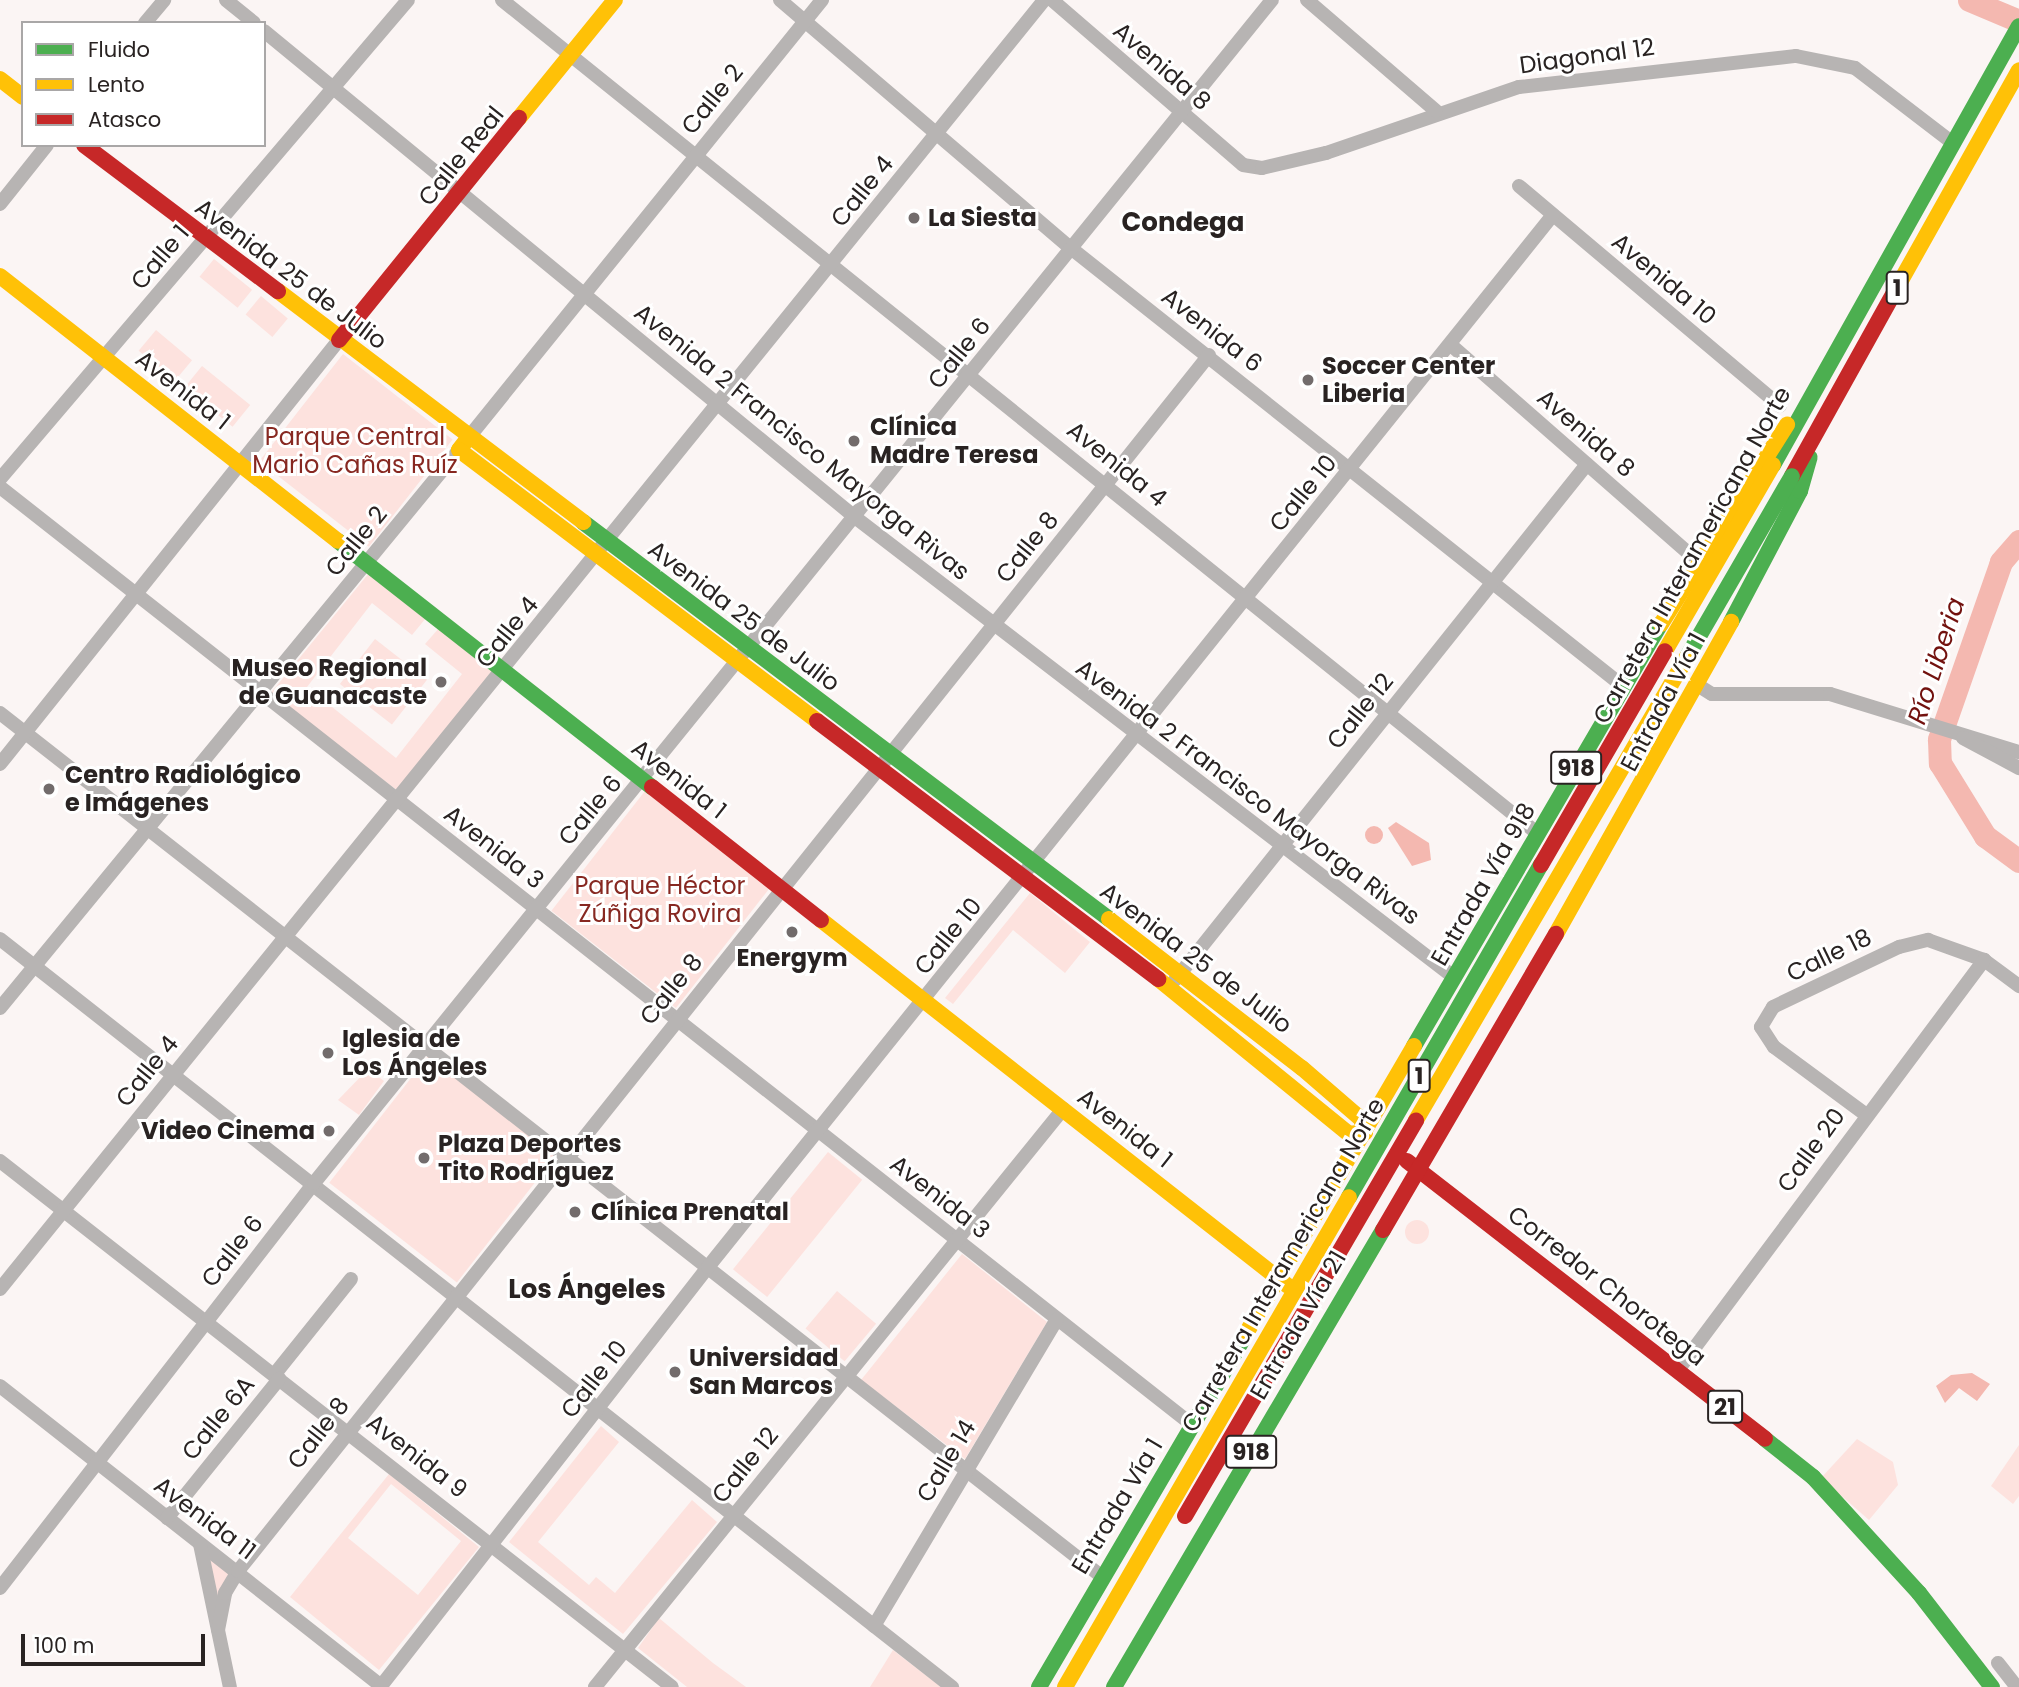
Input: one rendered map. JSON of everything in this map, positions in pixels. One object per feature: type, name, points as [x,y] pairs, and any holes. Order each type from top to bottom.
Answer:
[{"type":"main road","name":"Calle Real","points":[[339,340],[615,0]]},
{"type":"main road","name":"Carretera Interamericana Norte","points":[[1065,1687],[1773,464],[1799,412],[1950,141],[2019,26]]},
{"type":"main road","name":"1","points":[[1086,1687],[1792,476],[2016,75]]},
{"type":"main road","points":[[0,79],[21,95]]},
{"type":"main road","name":"Avenida 25 de Julio","points":[[87,147],[339,340],[596,554],[1169,988],[1349,1134],[1365,1132]]},
{"type":"main road","name":"Avenida 1","points":[[0,276],[1329,1317]]},
{"type":"main road","name":"Entrada Vía 918","points":[[1365,1132],[1623,687],[1762,455],[1799,412]]},
{"type":"main road","name":"Entrada Vía 1","points":[[1419,1168],[1519,1002],[1699,686],[1800,491],[1819,427]]},
{"type":"main road","name":"Avenida 25 de Julio","points":[[464,443],[607,541],[1180,973],[1311,1076],[1361,1119],[1365,1132],[1419,1168]]},
{"type":"main road","name":"Entrada Vía 1","points":[[1039,1687],[1101,1576],[1365,1132]]},
{"type":"main road","name":"Entrada Vía 21","points":[[1114,1687],[1329,1317],[1419,1168]]},
{"type":"main road","name":"Corredor Chorotega","points":[[1419,1168],[1813,1476],[1919,1593],[1992,1687]]},
{"type":"street","points":[[147,21],[164,0]]},
{"type":"street","points":[[226,0],[252,21]]},
{"type":"street","name":"Calle 1","points":[[0,479],[408,0]]},
{"type":"street","name":"Avenida 4","points":[[502,0],[696,153],[1538,834]]},
{"type":"street","name":"Avenida 6","points":[[780,0],[1072,249],[1353,468],[1623,687]]},
{"type":"street","name":"Calle 2","points":[[0,1008],[367,564],[822,0]]},
{"type":"street","name":"Calle 4","points":[[0,1289],[173,1074],[289,937],[1044,0]]},
{"type":"street","name":"Avenida 8","points":[[1052,0],[1243,165],[1262,167],[1326,153],[1436,111]]},
{"type":"street","name":"Calle 6","points":[[0,1588],[314,1183],[644,780],[1272,0]]},
{"type":"street","points":[[1307,0],[1436,111]]},
{"type":"street","name":"Avenida 2 Francisco Mayorga Rivas","points":[[266,34],[856,518],[994,625],[1140,732],[1455,978]]},
{"type":"street","name":"Diagonal 12","points":[[1436,111],[1595,74],[1746,63],[1796,56],[1855,68],[1950,141]]},
{"type":"street","points":[[0,204],[45,147]]},
{"type":"street","name":"Avenida 10","points":[[1519,186],[1780,406]]},
{"type":"street","name":"Calle 10","points":[[382,1686],[708,1267],[1036,864],[1452,346],[1553,215]]},
{"type":"street","points":[[0,764],[339,340]]},
{"type":"street","name":"Avenida 8","points":[[1452,346],[1690,554]]},
{"type":"street","name":"Calle 8","points":[[218,1630],[225,1593],[238,1571],[457,1293],[781,888],[880,769],[1209,355]]},
{"type":"street","name":"Calle 12","points":[[1169,988],[1280,843],[1587,464]]},
{"type":"street","name":"Avenida 3","points":[[0,487],[1191,1424]]},
{"type":"street","points":[[1699,686],[1712,694],[1830,694],[1958,736],[1987,738],[2019,752]]},
{"type":"street","points":[[0,713],[568,1154],[845,1377],[1101,1576]]},
{"type":"street","points":[[1958,736],[2019,768]]},
{"type":"street","points":[[0,939],[457,1293],[732,1517],[951,1687]]},
{"type":"street","name":"Calle 18","points":[[1865,1114],[1774,1047],[1761,1027],[1773,1007],[1899,947],[1928,940],[1984,960]]},
{"type":"street","points":[[1984,960],[2019,986]]},
{"type":"street","name":"Calle 20","points":[[1678,1370],[1865,1114],[1984,960]]},
{"type":"street","points":[[1503,1028],[1458,998],[1455,978],[1470,974],[1519,1002]]},
{"type":"street","name":"Calle 12","points":[[595,1687],[954,1238],[1063,1109]]},
{"type":"street","name":"Avenida 9","points":[[0,1161],[492,1543],[672,1687]]},
{"type":"street","name":"Calle 6A","points":[[167,1518],[351,1279]]},
{"type":"street","name":"Calle 14","points":[[874,1626],[1057,1319]]},
{"type":"street","name":"Avenida 11","points":[[0,1387],[382,1686]]},
{"type":"street","points":[[200,1544],[230,1687]]},
{"type":"street","points":[[1998,1663],[2017,1687]]},
{"type":"green space","points":[[214,259],[252,290],[238,308],[200,277]]},
{"type":"green space","points":[[261,296],[288,318],[272,337],[246,314]]},
{"type":"green space","points":[[156,330],[192,360],[175,381],[139,351]]},
{"type":"green space","name":"Parque Central Mario Cañas Ruíz","points":[[343,354],[453,440],[369,547],[259,461]]},
{"type":"green space","points":[[202,366],[250,405],[233,427],[184,388]]},
{"type":"green space","points":[[369,573],[426,618],[412,635],[372,603],[307,687],[396,758],[462,674],[425,644],[439,628],[493,671],[398,791],[270,694]]},
{"type":"green space","points":[[375,639],[427,680],[392,725],[340,684]]},
{"type":"green space","name":"Parque Héctor Zúñiga Rovira","points":[[645,791],[770,888],[676,1008],[551,911]]},
{"type":"green space","points":[[1030,893],[1090,942],[1065,973],[1013,930],[953,1004],[945,998]]},
{"type":"green space","points":[[429,1055],[557,1155],[457,1282],[329,1183]]},
{"type":"green space","points":[[368,1069],[384,1081],[359,1115],[338,1100]]},
{"type":"green space","points":[[828,1152],[862,1180],[767,1297],[733,1269]]},
{"type":"green space","points":[[1417,1220],[1426,1223],[1429,1232],[1426,1241],[1417,1244],[1408,1241],[1405,1232],[1408,1223]]},
{"type":"green space","points":[[962,1254],[1047,1322],[965,1459],[861,1380]]},
{"type":"green space","points":[[837,1291],[876,1324],[845,1361],[806,1329]]},
{"type":"green space","points":[[601,1426],[619,1442],[538,1542],[589,1585],[596,1577],[615,1593],[692,1500],[717,1522],[623,1634],[509,1542]]},
{"type":"green space","points":[[1857,1439],[1893,1462],[1898,1485],[1869,1520],[1821,1478]]},
{"type":"green space","points":[[2019,1445],[2019,1496],[2013,1504],[1991,1486]]},
{"type":"green space","points":[[389,1474],[479,1547],[379,1670],[290,1597]],"holes":[[[391,1484],[461,1541],[418,1595],[348,1538]]]},
{"type":"green space","points":[[207,1556],[229,1572],[217,1608]]},
{"type":"green space","points":[[659,1618],[746,1687],[687,1687],[638,1648]]},
{"type":"green space","points":[[893,1650],[941,1687],[870,1687]]},
{"type":"shaded area","points":[[1396,822],[1429,843],[1431,860],[1412,866],[1388,828]]},
{"type":"shaded area","points":[[1374,826],[1380,829],[1383,835],[1380,841],[1374,844],[1368,841],[1365,835],[1368,829]]},
{"type":"shaded area","points":[[1972,1373],[1990,1384],[1977,1401],[1959,1388],[1945,1403],[1936,1386],[1951,1375]]},
{"type":"waterway","name":"Río Liberia","points":[[1969,0],[2019,21]]},
{"type":"waterway","name":"Río Liberia","points":[[2019,541],[2001,562],[1939,739],[1940,763],[1985,836],[2019,861]]},
{"type":"traffic: fast","points":[[1773,465],[2019,26]]},
{"type":"traffic: fast","points":[[1731,622],[1800,491],[1810,457]]},
{"type":"traffic: fast","points":[[1687,657],[1792,476]]},
{"type":"traffic: fast","points":[[583,522],[1109,919]]},
{"type":"traffic: fast","points":[[338,541],[652,787]]},
{"type":"traffic: fast","points":[[1414,1046],[1661,624]]},
{"type":"traffic: fast","points":[[1349,1197],[1541,865]]},
{"type":"traffic: fast","points":[[1114,1687],[1383,1230]]},
{"type":"traffic: fast","points":[[1039,1687],[1244,1337]]},
{"type":"traffic: fast","points":[[1765,1439],[1813,1477],[1919,1593],[1992,1687]]},
{"type":"traffic: slow","points":[[519,118],[615,0]]},
{"type":"traffic: slow","points":[[1895,291],[2019,70]]},
{"type":"traffic: slow","points":[[0,79],[21,95]]},
{"type":"traffic: slow","points":[[0,276],[338,541]]},
{"type":"traffic: slow","points":[[278,291],[583,522]]},
{"type":"traffic: slow","points":[[1661,624],[1787,425]]},
{"type":"traffic: slow","points":[[469,437],[459,450],[817,721]]},
{"type":"traffic: slow","points":[[1665,651],[1773,465]]},
{"type":"traffic: slow","points":[[1556,934],[1731,622]]},
{"type":"traffic: slow","points":[[1416,1120],[1687,657]]},
{"type":"traffic: slow","points":[[1109,919],[1302,1068],[1361,1119],[1365,1132],[1349,1134],[1158,979]]},
{"type":"traffic: slow","points":[[821,920],[1288,1286]]},
{"type":"traffic: slow","points":[[1244,1337],[1414,1046]]},
{"type":"traffic: slow","points":[[1065,1687],[1349,1197]]},
{"type":"traffic: jam","points":[[339,340],[519,118]]},
{"type":"traffic: jam","points":[[87,147],[278,291]]},
{"type":"traffic: jam","points":[[1792,476],[1895,291]]},
{"type":"traffic: jam","points":[[1541,865],[1665,651]]},
{"type":"traffic: jam","points":[[817,721],[1158,979]]},
{"type":"traffic: jam","points":[[652,787],[821,920]]},
{"type":"traffic: jam","points":[[1383,1230],[1556,934]]},
{"type":"traffic: jam","points":[[1185,1516],[1416,1120]]},
{"type":"traffic: jam","points":[[1407,1161],[1765,1439]]},
{"type":"place","name":"La Siesta","points":[[914,218]]},
{"type":"place","name":"Soccer Center Liberia","points":[[1308,380]]},
{"type":"place","name":"Clínica Madre Teresa","points":[[854,441]]},
{"type":"place","name":"Museo Regional de Guanacaste","points":[[441,682]]},
{"type":"place","name":"Centro Radiológico e Imágenes","points":[[49,789]]},
{"type":"place","name":"Energym","points":[[792,932]]},
{"type":"place","name":"Iglesia de Los Ángeles","points":[[328,1053]]},
{"type":"place","name":"Video Cinema","points":[[329,1131]]},
{"type":"place","name":"Plaza Deportes Tito Rodríguez","points":[[424,1158]]},
{"type":"place","name":"Clínica Prenatal","points":[[575,1212]]},
{"type":"place","name":"Universidad San Marcos","points":[[675,1372]]},
{"type":"district","name":"Condega","points":[[1183,223]]},
{"type":"district","name":"Los Ángeles","points":[[587,1290]]}]
